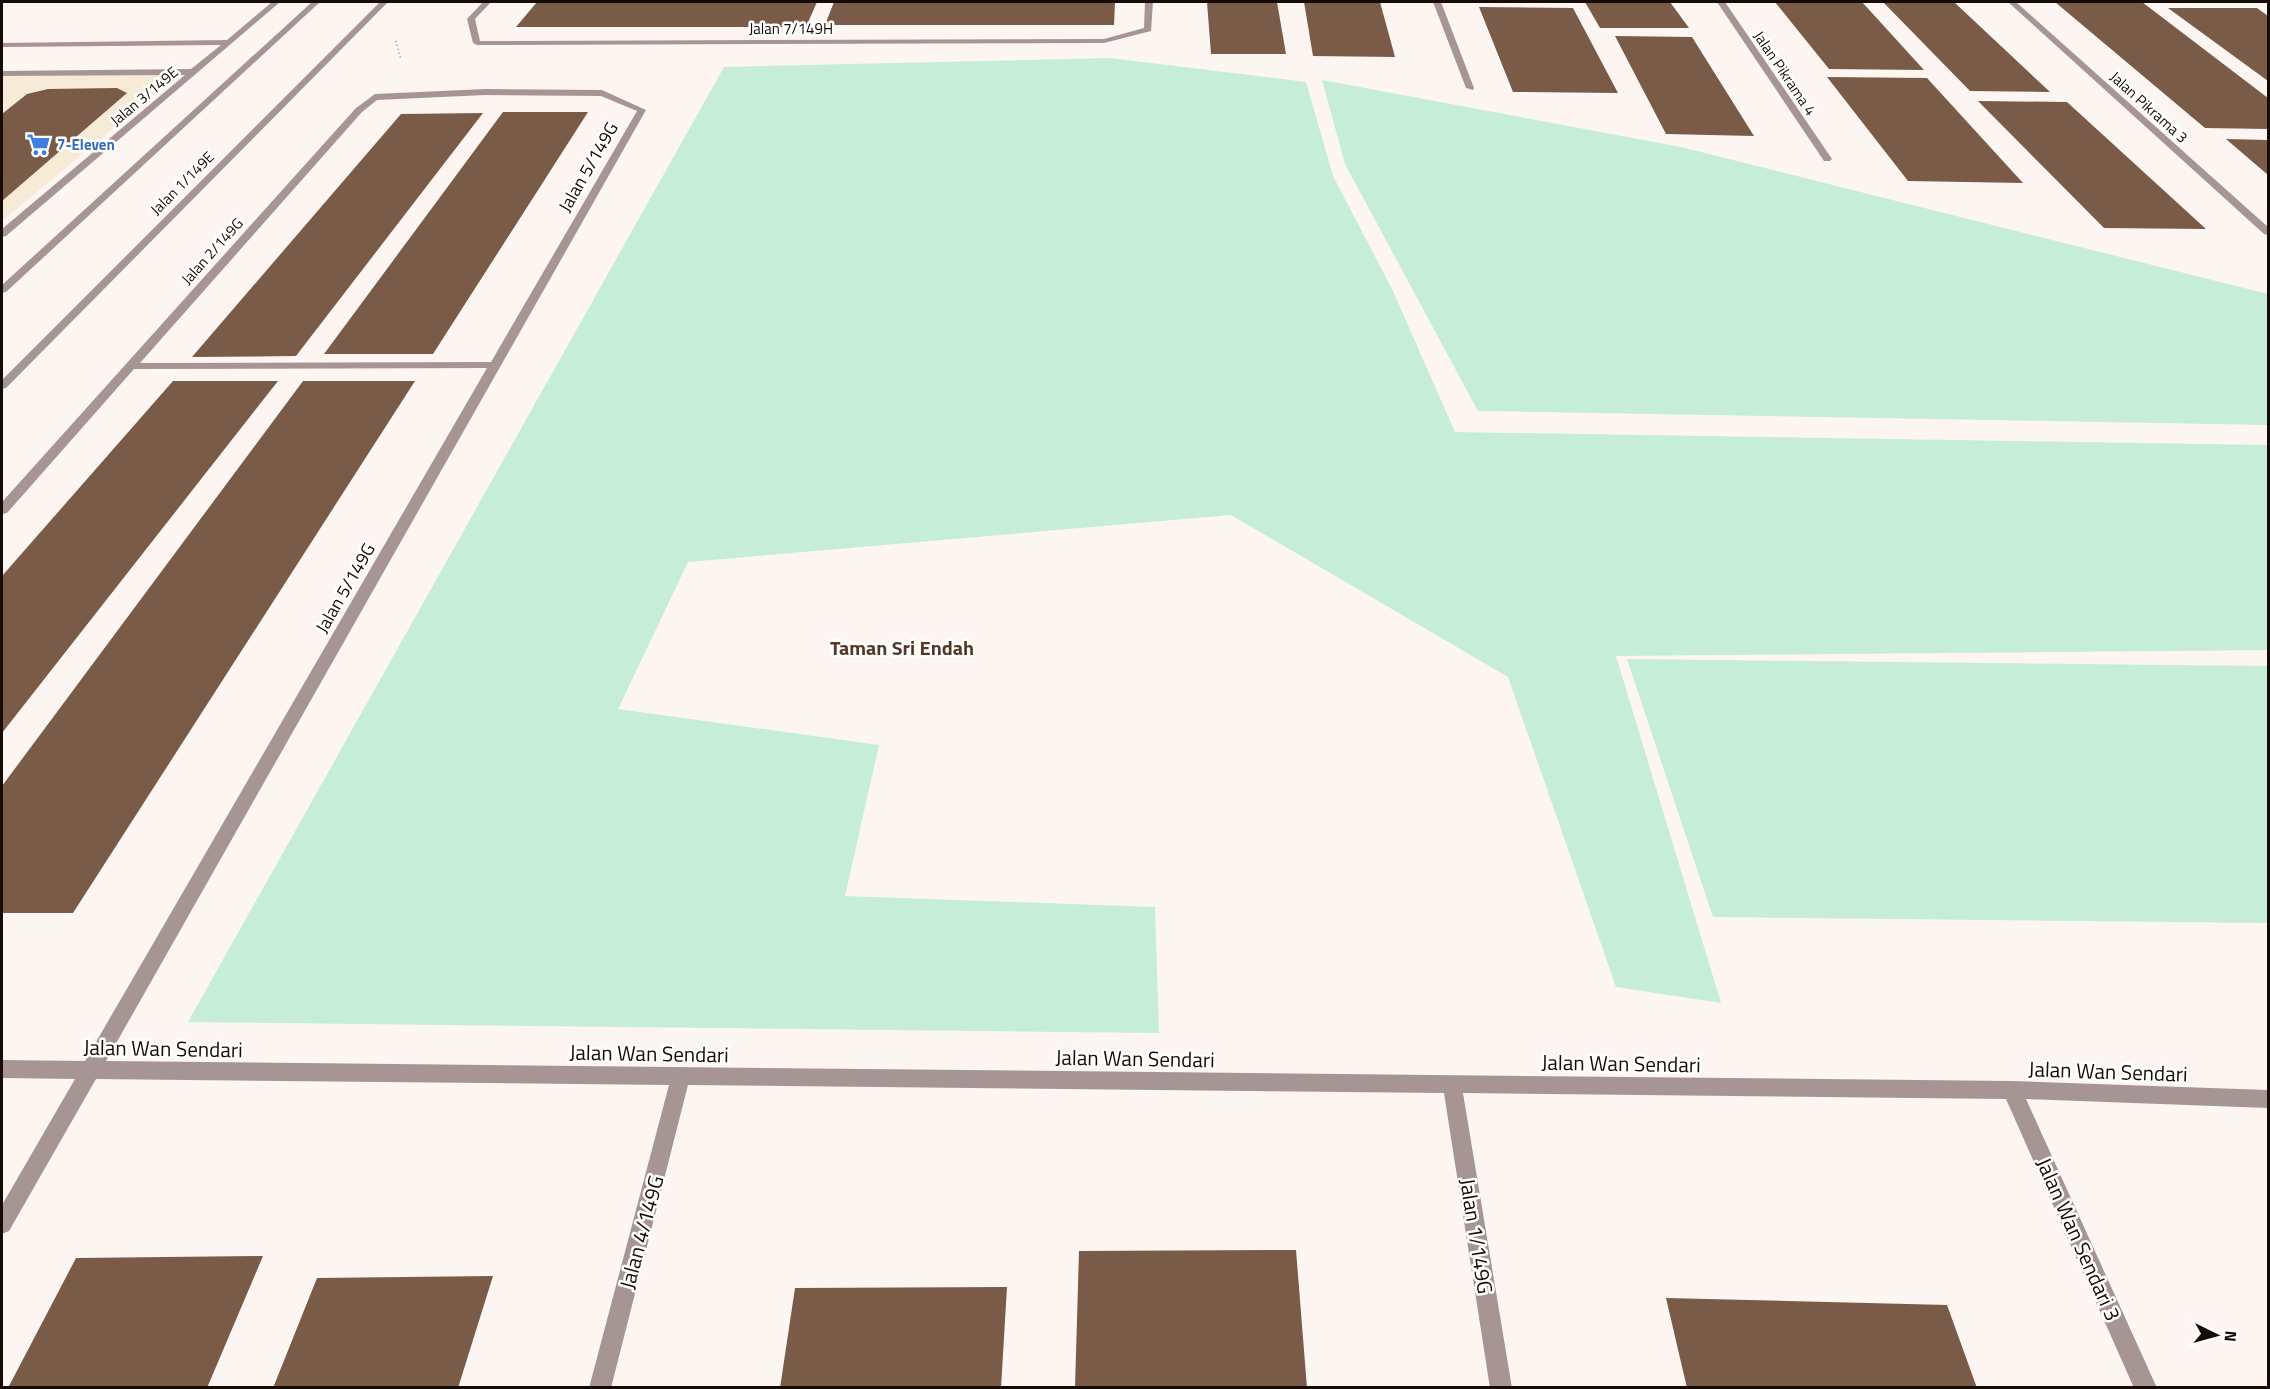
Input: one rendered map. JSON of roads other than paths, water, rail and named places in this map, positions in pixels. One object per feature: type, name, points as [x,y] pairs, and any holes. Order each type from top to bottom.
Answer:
[{"type":"street","name":"Jalan 3/149E","points":[[2,234],[276,2]]},
{"type":"street","points":[[2,291],[316,2]]},
{"type":"street","name":"Jalan 1/149E","points":[[2,386],[384,2]]},
{"type":"street","name":"Jalan 7/149H","points":[[487,2],[471,19],[477,43],[1104,41],[1148,29],[1149,2]]},
{"type":"street","points":[[1437,2],[1470,88]]},
{"type":"street","name":"Jalan Pikrama 4","points":[[1721,2],[1827,159]]},
{"type":"street","name":"Jalan Pikrama 3","points":[[2012,2],[2268,232]]},
{"type":"street","points":[[2,45],[229,42]]},
{"type":"street","points":[[2,73],[193,72]]},
{"type":"street","name":"Jalan 5/149G","points":[[2,1224],[642,110],[602,93],[485,92]]},
{"type":"street","name":"Jalan 2/149G","points":[[2,510],[359,110],[375,97],[485,92]]},
{"type":"street","points":[[130,366],[495,365]]},
{"type":"street","name":"Jalan Wan Sendari","points":[[2,1069],[2012,1090],[2268,1099]]},
{"type":"street","name":"Jalan 4/149G","points":[[600,1388],[681,1076]]},
{"type":"street","name":"Jalan 1/149G","points":[[1452,1084],[1501,1388]]},
{"type":"street","name":"Jalan Wan Sendari 3","points":[[2012,1090],[2146,1388]]},
{"type":"place","name":"7-Eleven","points":[[39,144]]},
{"type":"district","name":"Taman Sri Endah","points":[[902,647]]}]
